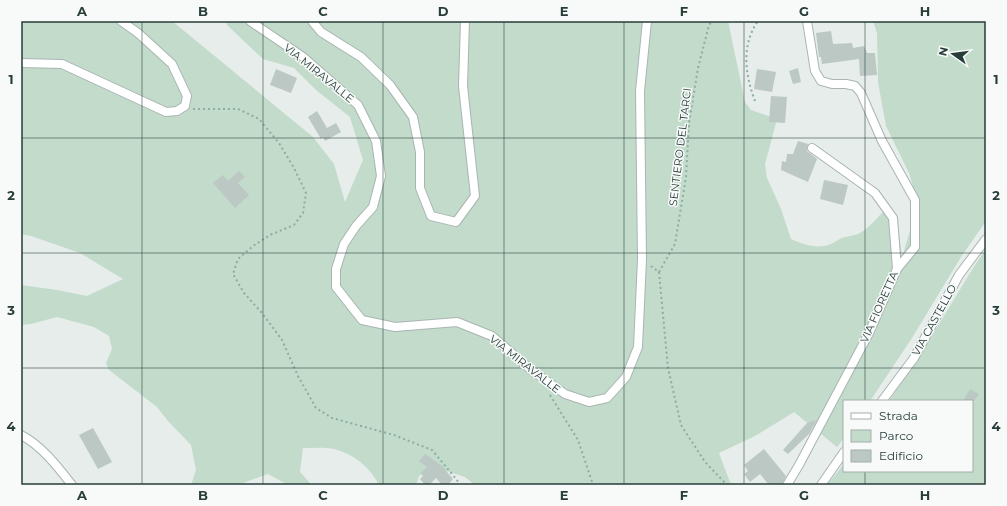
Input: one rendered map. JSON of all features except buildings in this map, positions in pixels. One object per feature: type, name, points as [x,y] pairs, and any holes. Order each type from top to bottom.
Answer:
[{"type":"street","points":[[21,62],[62,64],[166,112],[178,111],[185,106],[187,96],[172,64],[138,33],[121,21]]},
{"type":"street","name":"VIA MIRAVALLE","points":[[250,21],[303,57],[358,105],[376,141],[381,176],[373,207],[356,226],[344,244],[336,269],[336,287],[362,320],[394,327],[457,322],[492,336],[530,369],[565,394],[589,402],[608,398],[626,377],[638,347],[642,259],[640,91],[647,21]]},
{"type":"street","points":[[312,21],[321,32],[361,57],[390,85],[413,117],[420,152],[420,188],[431,216],[456,222],[474,196],[463,86],[465,21]]},
{"type":"street","points":[[807,21],[815,71],[821,81],[832,84],[846,84],[855,86],[861,93],[882,141],[915,200],[914,247],[897,269]]},
{"type":"street","name":"VIA FIORETTA","points":[[787,485],[869,333],[897,269],[893,218],[875,193],[812,148]]},
{"type":"street","name":"VIA CASTELLO","points":[[883,400],[914,358],[959,275],[986,239]]},
{"type":"street","points":[[21,435],[28,439],[55,463],[72,485]]},
{"type":"street","points":[[821,485],[843,453]]},
{"type":"path","name":"SENTIERO DEL TARCI","points":[[660,272],[675,244],[686,177],[689,122],[698,68],[709,25],[712,21]]},
{"type":"path","points":[[755,101],[748,84],[746,65],[748,39],[752,29],[758,21]]},
{"type":"path","points":[[185,106],[193,109],[238,109],[259,119],[280,143],[306,192],[304,213],[294,225],[270,235],[253,246],[238,259],[233,274],[244,293],[262,313],[282,340],[298,376],[316,408],[332,418],[394,435],[432,450],[457,480],[459,485]]},
{"type":"path","points":[[642,259],[660,272],[668,368],[681,425],[705,462],[727,485]]},
{"type":"path","points":[[547,392],[578,440],[593,485]]},
{"type":"green space","points":[[21,21],[172,21],[313,137],[334,164],[345,202],[363,160],[350,117],[316,90],[294,68],[263,59],[227,25],[226,21],[728,21],[745,102],[751,110],[771,117],[776,123],[765,164],[767,178],[781,209],[791,239],[814,246],[830,244],[842,238],[860,233],[883,212],[897,215],[902,258],[918,203],[909,173],[886,126],[878,82],[877,33],[873,21],[986,21],[986,221],[961,257],[912,338],[871,400],[843,400],[843,439],[837,447],[794,412],[755,436],[719,453],[731,485],[475,485],[465,477],[437,468],[419,476],[416,485],[379,485],[371,472],[361,462],[348,454],[327,448],[303,448],[300,472],[310,483],[309,485],[288,485],[268,474],[237,485],[191,485],[196,470],[191,445],[157,407],[109,370],[106,363],[112,349],[109,336],[94,327],[57,317],[21,325],[21,285],[87,296],[123,279],[80,253],[21,234]]},
{"type":"green space","points":[[986,249],[986,485],[827,485],[843,465],[843,472],[973,472],[973,400],[890,400],[925,347]]}]
